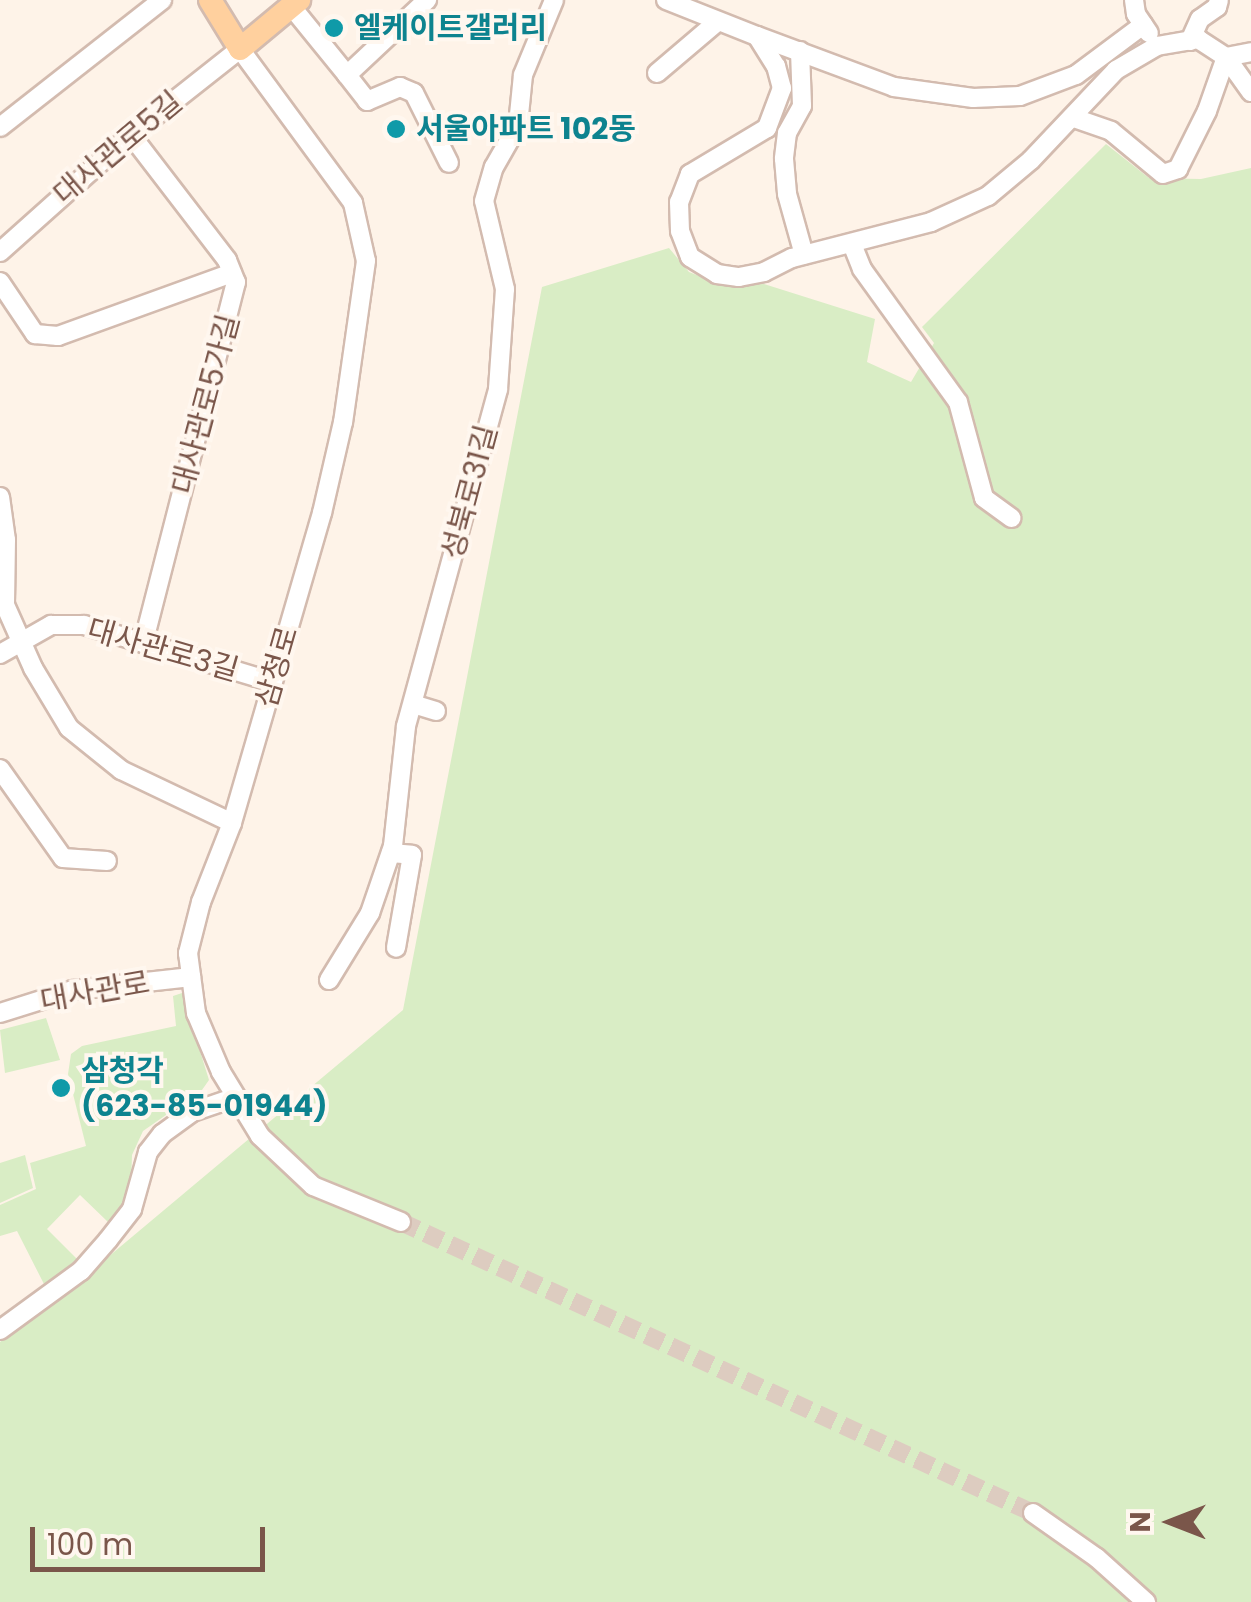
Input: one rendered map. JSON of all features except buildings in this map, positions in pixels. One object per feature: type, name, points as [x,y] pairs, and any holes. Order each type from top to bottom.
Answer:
[{"type":"main road","points":[[210,0],[240,48],[295,3]]},
{"type":"street","points":[[0,127],[162,0]]},
{"type":"street","points":[[348,74],[428,0]]},
{"type":"street","name":"성북로31길","points":[[328,980],[370,913],[391,853],[412,704],[498,388],[505,289],[484,202],[494,167],[518,124],[523,76],[554,0]]},
{"type":"street","points":[[666,0],[894,87],[959,96],[1020,96],[1076,74],[1143,26]]},
{"type":"street","points":[[1134,0],[1143,26],[1158,46]]},
{"type":"street","points":[[1190,41],[1200,19],[1220,0]]},
{"type":"street","points":[[295,3],[367,101],[400,87],[414,93],[449,163]]},
{"type":"street","points":[[656,73],[716,22]]},
{"type":"street","points":[[756,36],[776,66],[782,88],[767,128],[690,174],[679,202],[680,231],[690,258],[717,274],[739,277],[764,272],[804,255],[931,222],[988,196],[1074,118],[1116,70],[1158,46],[1198,40],[1226,57],[1251,92]]},
{"type":"street","name":"대사관로5길","points":[[0,252],[132,134],[240,48]]},
{"type":"street","name":"삼청로","points":[[240,48],[353,203],[366,261],[343,422],[232,823],[201,902],[188,953],[196,1013],[260,1136],[313,1186],[401,1222]]},
{"type":"street","points":[[800,51],[802,106],[787,133],[784,159],[787,194],[804,255]]},
{"type":"street","points":[[1226,57],[1251,52]]},
{"type":"street","points":[[1074,118],[1111,131],[1162,174],[1178,168],[1207,111],[1226,57]]},
{"type":"street","name":"대사관로5가길","points":[[132,134],[232,273],[234,295],[143,643]]},
{"type":"street","points":[[852,244],[862,269],[958,402],[984,498],[1012,518]]},
{"type":"street","points":[[0,282],[34,334],[58,336],[232,273]]},
{"type":"street","points":[[0,497],[6,540],[5,605],[69,728],[94,752],[232,823]]},
{"type":"street","name":"대사관로3길","points":[[0,654],[20,639],[51,625],[84,625],[273,682]]},
{"type":"street","points":[[412,704],[436,712]]},
{"type":"street","points":[[0,769],[63,858],[106,860]]},
{"type":"street","points":[[391,853],[412,855],[396,948]]},
{"type":"street","name":"대사관로","points":[[0,1013],[73,990],[191,976]]},
{"type":"street","points":[[0,1330],[81,1271],[108,1240],[132,1209],[148,1152],[162,1134],[192,1112],[236,1096]]},
{"type":"street","points":[[1033,1514],[1097,1558],[1146,1602]]},
{"type":"green space","points":[[1106,144],[1149,178],[1201,179],[1251,168],[1251,1602],[0,1602],[0,1342],[77,1283],[403,1010],[542,287],[669,248],[689,272],[722,285],[764,284],[875,319],[867,362],[911,382],[934,343],[922,327]]},
{"type":"green space","points":[[182,993],[209,1080],[202,1090],[143,1131],[132,1155],[131,1186],[118,1221],[108,1222],[80,1195],[47,1229],[77,1259],[45,1286],[17,1231],[0,1236],[0,1205],[36,1189],[30,1163],[86,1146],[68,1074],[71,1054],[82,1046],[176,1026],[173,996]]},
{"type":"green space","points":[[46,1018],[60,1060],[5,1073],[0,1030]]},
{"type":"green space","points":[[25,1155],[33,1188],[0,1203],[0,1163]]},
{"type":"tunnel","points":[[401,1222],[1033,1513]]},
{"type":"place","name":"엘케이트갤러리","points":[[334,28]]},
{"type":"place","name":"서울아파트 102동","points":[[396,129]]},
{"type":"place","name":"삼청각 (623-85-01944)","points":[[61,1088]]}]
